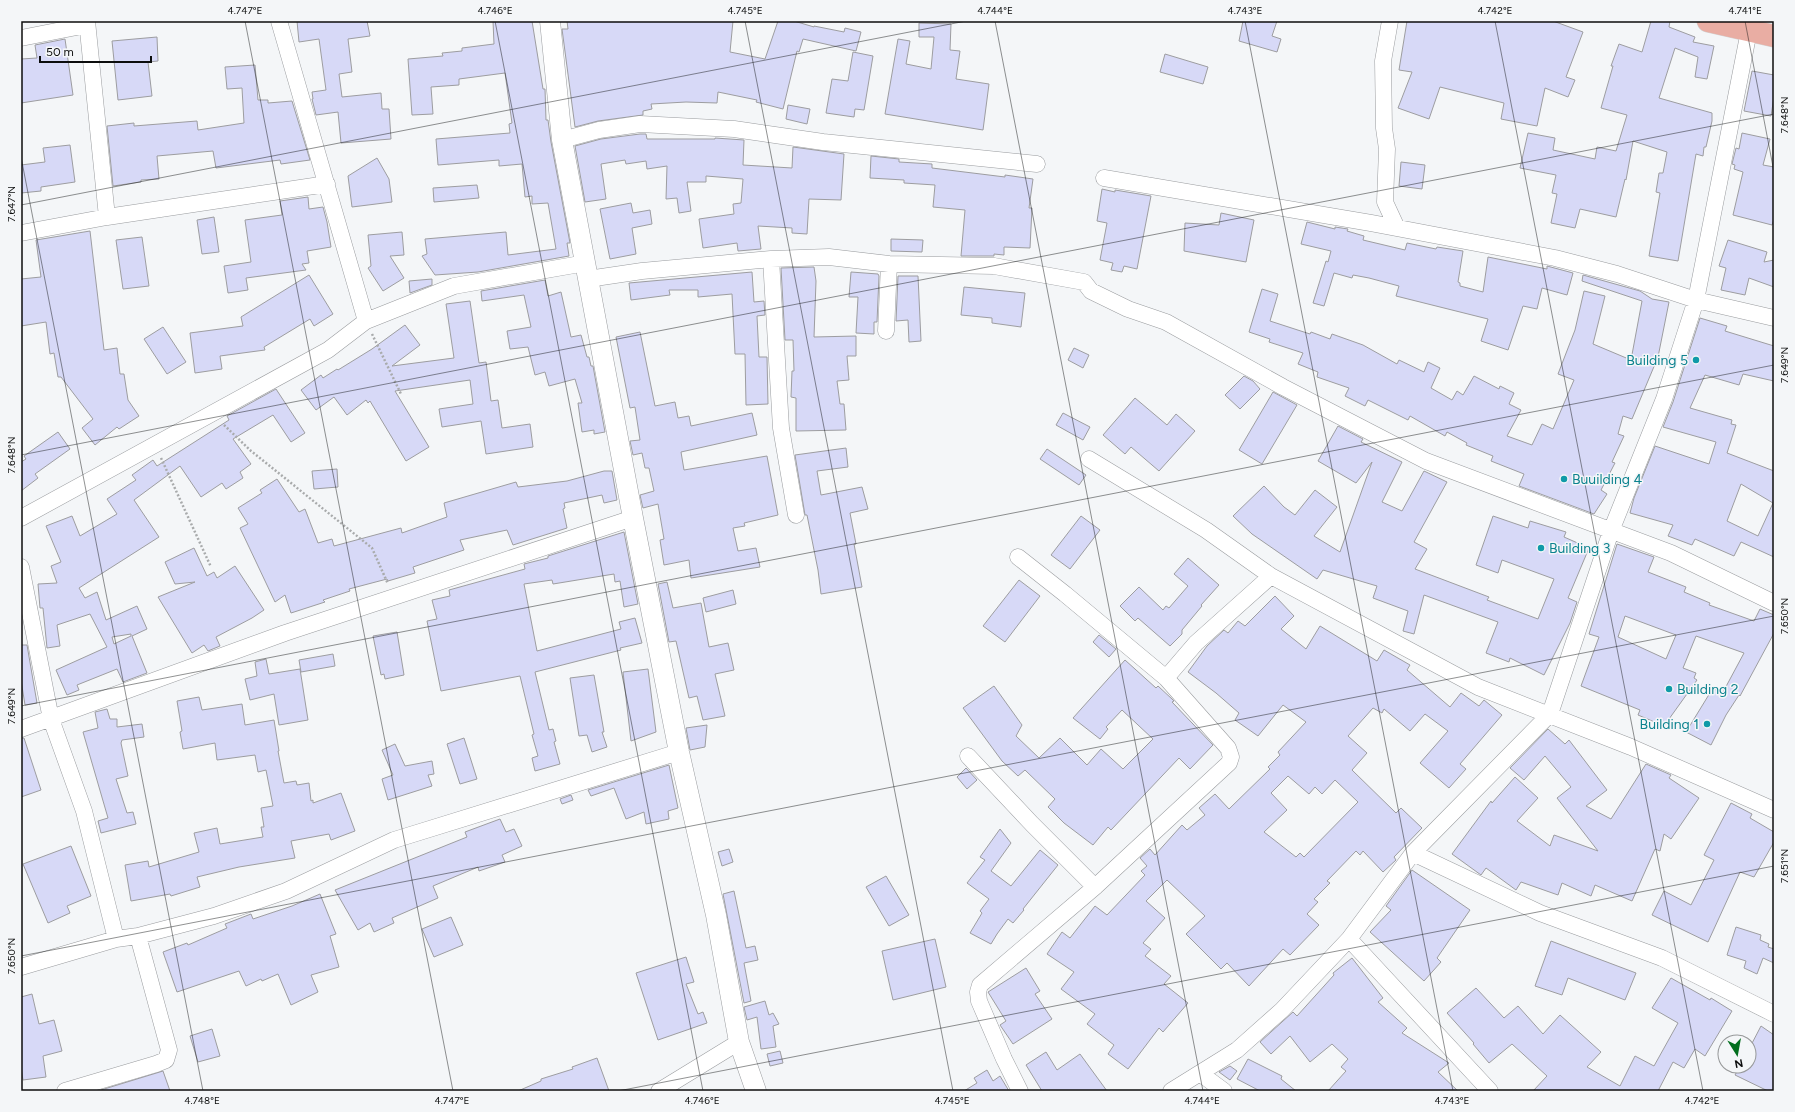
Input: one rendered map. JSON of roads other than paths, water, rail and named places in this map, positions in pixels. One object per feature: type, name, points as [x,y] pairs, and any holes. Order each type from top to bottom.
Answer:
[{"type":"main road","points":[[1708,21],[1774,36]]},
{"type":"street","points":[[279,21],[366,321]]},
{"type":"street","points":[[550,21],[562,140],[633,518],[679,752],[716,915],[739,1042],[756,1091]]},
{"type":"street","points":[[1390,21],[1383,61],[1384,128],[1386,149],[1385,202],[1397,228]]},
{"type":"street","points":[[21,38],[87,23],[107,217]]},
{"type":"street","points":[[1171,1091],[1237,1050],[1282,1010],[1349,939],[1413,853],[1550,714],[1611,531],[1664,399],[1696,300],[1749,31]]},
{"type":"street","points":[[562,140],[599,130],[640,124],[734,129],[823,142],[1037,164]]},
{"type":"street","points":[[1104,178],[1371,223],[1555,258],[1617,274],[1696,300],[1774,318]]},
{"type":"street","points":[[21,233],[107,217],[327,184]]},
{"type":"street","points":[[1371,223],[1385,202]]},
{"type":"street","points":[[21,518],[328,350],[366,321],[454,286],[587,271],[642,271],[771,259],[829,257],[889,264],[994,266],[1088,286],[1128,309],[1166,322],[1283,387],[1426,462],[1671,553],[1774,604]]},
{"type":"street","points":[[771,259],[781,428],[796,515]]},
{"type":"street","points":[[886,331],[889,264]]},
{"type":"street","points":[[1089,458],[1206,530],[1270,576],[1478,687],[1631,747],[1774,810]]},
{"type":"street","points":[[21,729],[285,634],[633,518]]},
{"type":"street","points":[[1018,557],[1166,678],[1228,748],[1231,757],[1228,762],[1095,887],[980,986],[978,992],[979,1000],[1004,1059],[1020,1091]]},
{"type":"street","points":[[21,567],[51,719],[84,811],[116,939]]},
{"type":"street","points":[[1166,678],[1196,643],[1270,576]]},
{"type":"street","points":[[21,967],[116,939],[138,936],[214,916],[286,891],[394,840],[679,752]]},
{"type":"street","points":[[968,756],[1032,824],[1095,887]]},
{"type":"street","points":[[1413,853],[1540,913],[1662,958],[1774,1014]]},
{"type":"street","points":[[65,1091],[166,1060],[169,1050],[138,936]]},
{"type":"street","points":[[1349,939],[1490,1091]]},
{"type":"street","points":[[659,1091],[739,1042]]},
{"type":"street","points":[[1200,1074],[1224,1091]]},
{"type":"place","name":"Building 5","points":[[1696,360]]},
{"type":"place","name":"Buuilding 4","points":[[1564,479]]},
{"type":"place","name":"Building 3","points":[[1541,548]]},
{"type":"place","name":"Building 2","points":[[1669,689]]},
{"type":"place","name":"Building 1","points":[[1707,724]]}]
